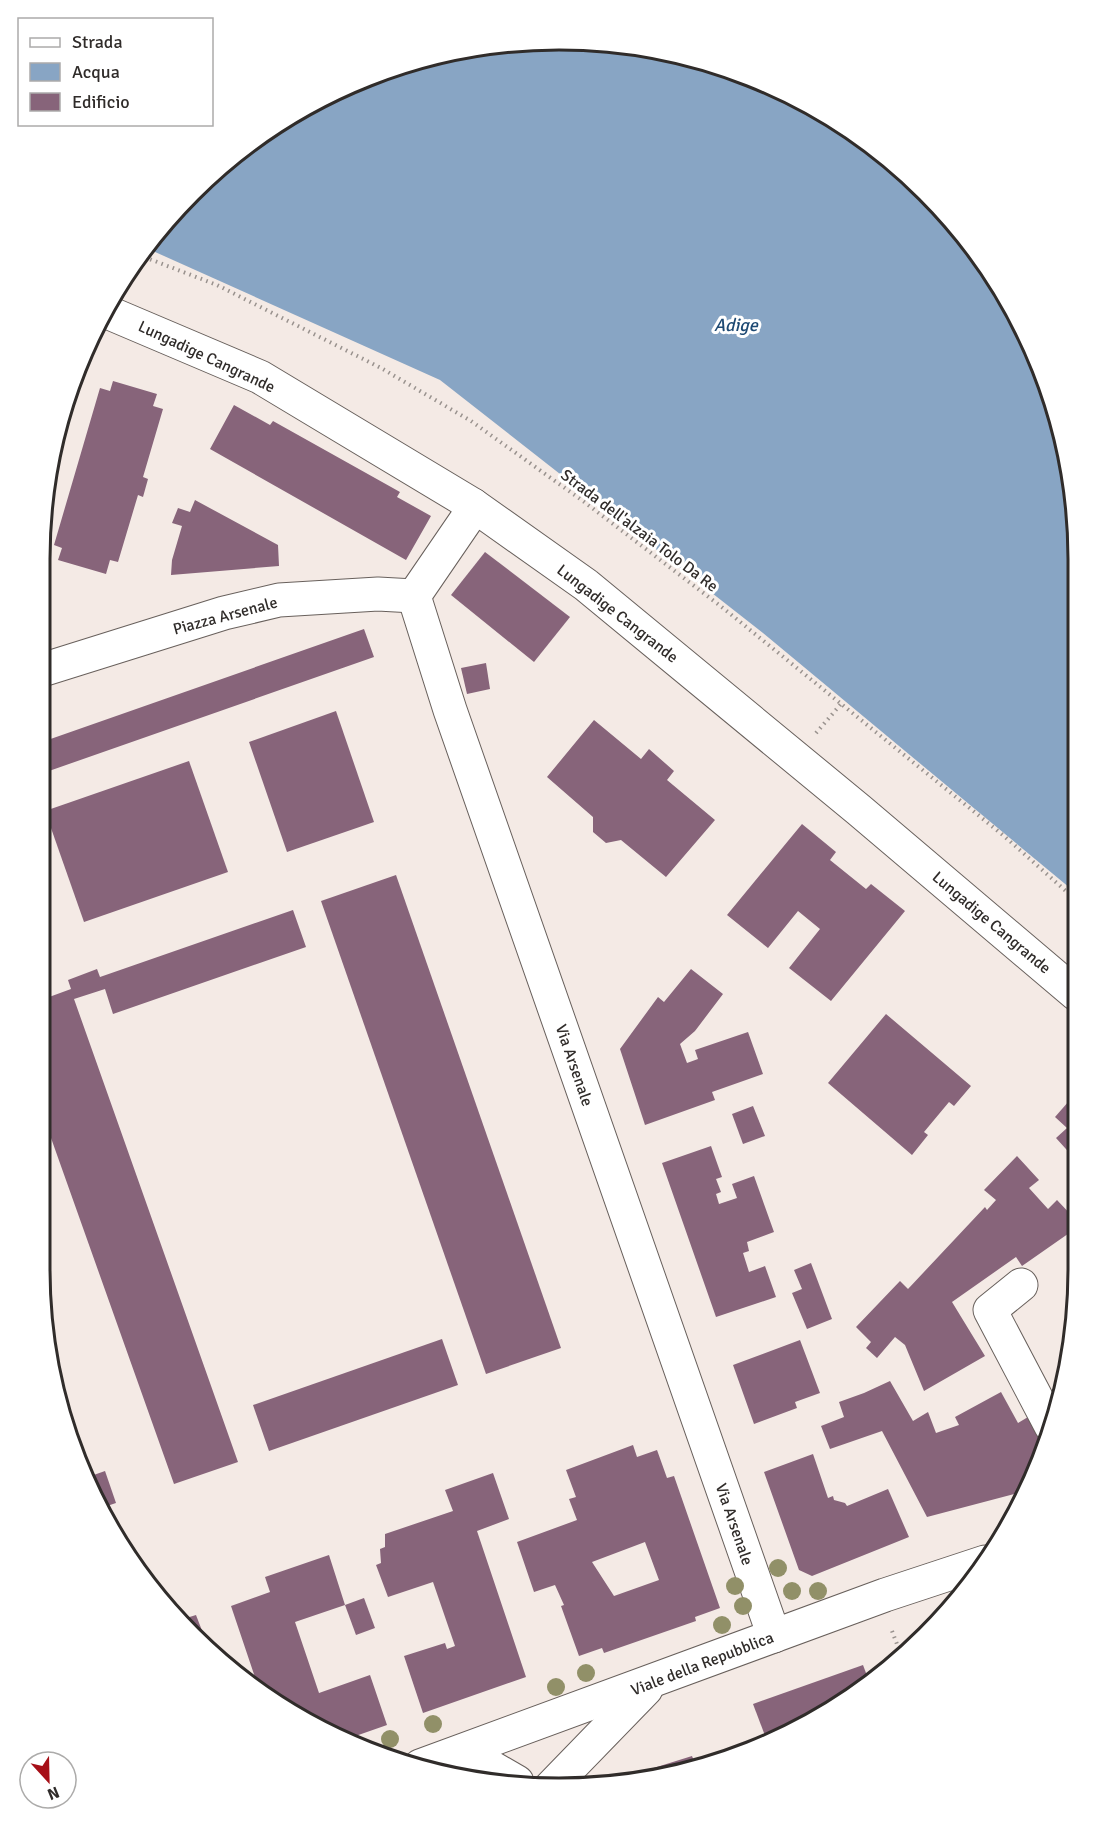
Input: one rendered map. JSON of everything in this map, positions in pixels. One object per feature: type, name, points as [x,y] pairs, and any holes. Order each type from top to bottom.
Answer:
[{"type":"street","name":"Lungadige Cangrande","points":[[112,315],[260,377],[473,505],[586,585],[1068,987]]},
{"type":"street","points":[[414,596],[466,520],[473,505]]},
{"type":"street","name":"Piazza Arsenale","points":[[50,667],[224,613],[279,600],[378,594],[414,596]]},
{"type":"street","name":"Via Arsenale","points":[[414,596],[450,710],[774,1636]]},
{"type":"street","points":[[1021,1285],[990,1310],[1046,1417]]},
{"type":"street","name":"Viale della Repubblica","points":[[431,1762],[774,1636],[972,1566]]},
{"type":"street","points":[[560,1778],[654,1681]]},
{"type":"street","points":[[434,1763],[468,1758],[505,1775]]},
{"type":"path","name":"Strada dell'alzaia Tolo Da Re","points":[[148,258],[217,285],[381,368],[471,421],[583,501],[723,608],[1004,836],[1068,893]]},
{"type":"path","points":[[892,1631],[899,1648]]},
{"type":"water","name":"Adige","points":[[559,50],[592,51],[658,59],[691,67],[754,88],[784,102],[842,135],[869,155],[895,176],[942,223],[983,276],[1000,304],[1030,364],[1051,427],[1059,460],[1067,526],[1068,886],[763,633],[440,380],[153,251],[176,223],[223,176],[276,135],[304,118],[364,88],[395,77],[460,59],[492,54]]},
{"type":"building","points":[[113,381],[157,394],[153,406],[163,409],[143,477],[148,479],[143,497],[138,495],[118,562],[110,560],[106,574],[58,560],[62,548],[54,545],[100,388],[110,391]]},
{"type":"building","points":[[234,405],[270,425],[273,421],[400,492],[397,497],[431,516],[406,560],[210,449]]},
{"type":"building","points":[[195,500],[278,545],[279,566],[171,575],[172,560],[182,526],[172,523],[178,508],[190,512]]},
{"type":"building","points":[[485,552],[570,617],[534,662],[451,595]]},
{"type":"building","points":[[364,629],[374,657],[50,771],[50,739]]},
{"type":"building","points":[[486,663],[490,689],[467,694],[461,668]]},
{"type":"building","points":[[336,711],[374,822],[287,852],[249,742]]},
{"type":"building","points":[[594,720],[641,759],[649,749],[674,771],[667,780],[715,820],[666,877],[621,840],[606,843],[593,832],[593,817],[547,777]]},
{"type":"building","points":[[189,761],[228,872],[84,922],[50,825],[50,809]]},
{"type":"building","points":[[802,824],[836,852],[830,860],[866,889],[871,884],[905,911],[831,1001],[789,968],[820,929],[798,911],[768,948],[727,915]]},
{"type":"building","points":[[396,875],[561,1348],[486,1374],[321,901]]},
{"type":"building","points":[[293,910],[306,947],[113,1014],[105,989],[74,999],[238,1462],[174,1484],[50,1135],[50,997],[71,989],[68,980],[97,969],[100,977]]},
{"type":"building","points":[[691,969],[723,994],[695,1031],[680,1044],[687,1063],[698,1059],[695,1050],[748,1032],[763,1074],[712,1092],[715,1100],[645,1125],[620,1049],[658,997],[664,1002]]},
{"type":"building","points":[[886,1014],[971,1086],[954,1106],[949,1102],[924,1132],[928,1135],[912,1155],[828,1083]]},
{"type":"building","points":[[1068,1102],[1068,1151],[1056,1138],[1067,1128],[1055,1117]]},
{"type":"building","points":[[753,1106],[765,1136],[743,1144],[732,1114]]},
{"type":"building","points":[[711,1146],[722,1177],[716,1179],[721,1192],[716,1194],[719,1204],[737,1198],[732,1184],[754,1176],[774,1232],[747,1242],[749,1251],[743,1253],[749,1272],[765,1266],[776,1297],[716,1317],[662,1163]]},
{"type":"building","points":[[1017,1156],[1039,1180],[1029,1188],[1048,1209],[1057,1200],[1068,1212],[1068,1234],[1022,1266],[1016,1257],[952,1302],[985,1356],[924,1391],[905,1345],[895,1337],[877,1358],[866,1348],[871,1342],[856,1327],[900,1281],[908,1289],[985,1207],[987,1210],[996,1200],[984,1190]]},
{"type":"building","points":[[811,1263],[832,1319],[807,1329],[792,1293],[802,1289],[794,1270]]},
{"type":"building","points":[[442,1339],[458,1385],[269,1451],[253,1405]]},
{"type":"building","points":[[800,1340],[820,1393],[795,1402],[797,1408],[754,1424],[733,1365]]},
{"type":"building","points":[[890,1381],[913,1421],[928,1412],[936,1433],[959,1425],[955,1417],[1001,1392],[1018,1423],[1028,1417],[1039,1439],[1016,1494],[927,1517],[882,1431],[830,1449],[821,1426],[844,1417],[839,1402]]},
{"type":"building","points":[[633,1445],[637,1457],[657,1450],[667,1478],[674,1476],[720,1608],[695,1617],[696,1621],[604,1653],[602,1648],[579,1656],[561,1606],[564,1605],[555,1585],[534,1592],[517,1542],[577,1520],[569,1499],[576,1497],[566,1470]],"holes":[[[645,1542],[659,1580],[614,1596],[592,1562]]]},
{"type":"building","points":[[813,1454],[828,1498],[833,1496],[834,1500],[845,1503],[847,1506],[888,1489],[909,1537],[812,1576],[799,1570],[764,1472]]},
{"type":"building","points":[[105,1471],[116,1503],[108,1506],[93,1475]]},
{"type":"building","points":[[493,1473],[509,1519],[477,1531],[526,1677],[423,1713],[404,1656],[445,1643],[447,1649],[455,1646],[433,1582],[388,1597],[376,1565],[381,1563],[380,1549],[385,1547],[385,1534],[453,1511],[445,1490]]},
{"type":"building","points":[[329,1555],[345,1605],[295,1622],[319,1693],[370,1675],[387,1725],[355,1736],[304,1710],[255,1678],[231,1606],[270,1592],[265,1577]]},
{"type":"building","points":[[364,1598],[375,1628],[356,1635],[345,1605]]},
{"type":"building","points":[[196,1615],[203,1633],[199,1629],[188,1617]]},
{"type":"building","points":[[863,1665],[867,1675],[814,1710],[765,1735],[753,1704]]},
{"type":"building","points":[[692,1756],[694,1760],[658,1769],[644,1771]]}]
